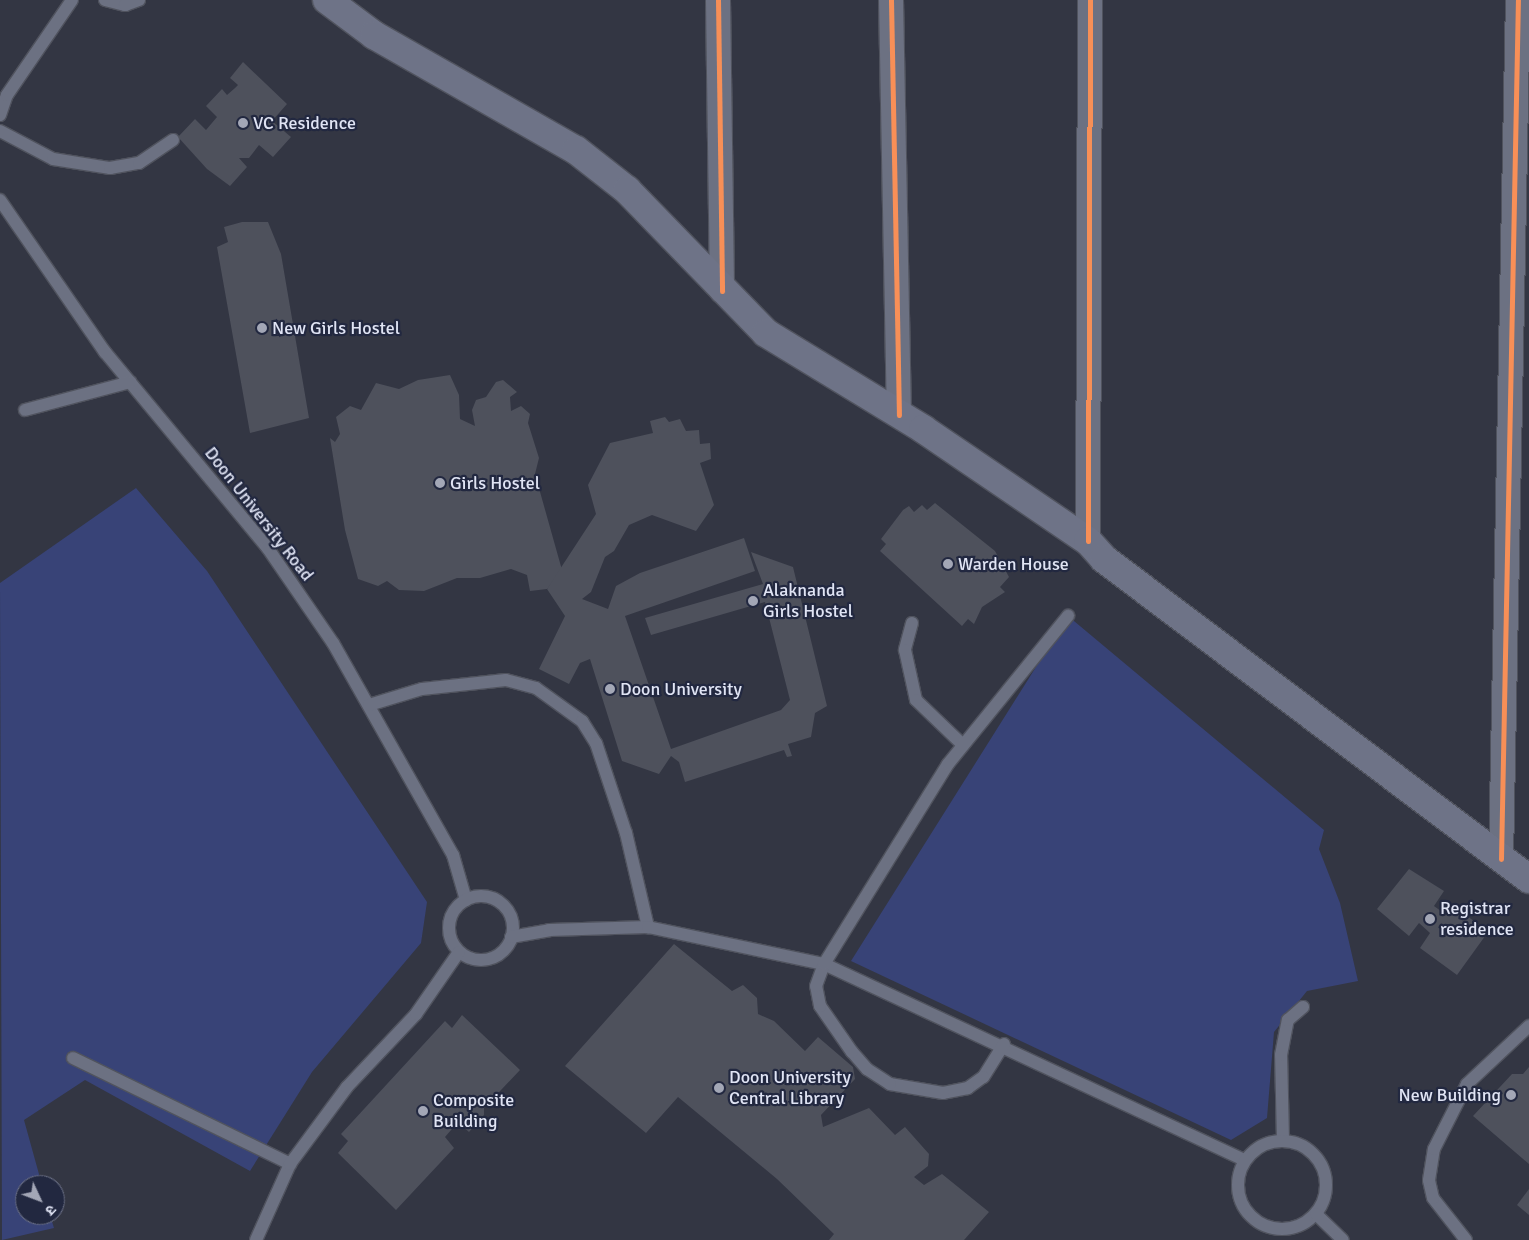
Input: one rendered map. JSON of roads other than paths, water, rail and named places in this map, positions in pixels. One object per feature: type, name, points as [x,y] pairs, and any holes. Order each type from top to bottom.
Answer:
[{"type":"main road","points":[[327,0],[374,35],[576,150],[627,190],[722,291],[766,333],[899,415],[1088,541],[1104,559],[1500,859],[1529,878]]},
{"type":"street","points":[[718,0],[722,291]]},
{"type":"street","points":[[891,0],[899,415]]},
{"type":"street","points":[[1088,541],[1090,0]]},
{"type":"street","points":[[1500,859],[1523,49],[1518,0]]},
{"type":"lane","points":[[0,115],[12,87],[72,0]]},
{"type":"lane","points":[[105,0],[125,5],[139,0]]},
{"type":"lane","points":[[0,131],[53,159],[110,168],[139,162],[173,140]]},
{"type":"lane","name":"Doon University Road","points":[[0,200],[130,382],[267,547],[369,705],[453,855],[466,900]]},
{"type":"lane","points":[[25,410],[130,382]]},
{"type":"lane","points":[[1004,1044],[983,1077],[968,1088],[943,1093],[890,1084],[867,1069],[820,1006],[816,986],[824,964],[906,826],[963,745],[1068,616]]},
{"type":"lane","points":[[912,623],[905,650],[916,700],[963,745]]},
{"type":"lane","points":[[369,705],[422,689],[506,680],[536,688],[582,721],[596,743],[626,833],[648,928]]},
{"type":"lane","points":[[485,896],[502,905],[512,921],[511,937],[505,948],[488,959],[459,952],[449,924],[466,900],[485,896]]},
{"type":"lane","points":[[511,937],[549,930],[648,928],[824,964],[1004,1044],[1245,1160]]},
{"type":"lane","points":[[256,1240],[290,1164],[347,1087],[416,1014],[459,952]]},
{"type":"lane","points":[[1283,1140],[1281,1055],[1288,1020],[1304,1007]]},
{"type":"lane","points":[[1466,1240],[1434,1198],[1429,1180],[1434,1149],[1467,1084],[1529,1026]]},
{"type":"lane","points":[[73,1058],[290,1164]]},
{"type":"lane","points":[[1283,1140],[1310,1150],[1325,1173],[1324,1202],[1316,1214],[1290,1229],[1261,1225],[1241,1203],[1237,1188],[1245,1160],[1256,1149],[1283,1140]]},
{"type":"lane","points":[[1316,1214],[1343,1240]]},
{"type":"place","name":"VC Residence","points":[[243,123]]},
{"type":"place","name":"New Girls Hostel","points":[[262,328]]},
{"type":"place","name":"Girls Hostel","points":[[440,483]]},
{"type":"place","name":"Warden House","points":[[948,564]]},
{"type":"place","name":"Alaknanda Girls Hostel","points":[[753,601]]},
{"type":"place","name":"Doon University","points":[[610,689]]},
{"type":"place","name":"Registrar residence","points":[[1430,919]]},
{"type":"place","name":"Doon University Central Library","points":[[719,1088]]},
{"type":"place","name":"New Building","points":[[1511,1095]]},
{"type":"place","name":"Composite Building","points":[[423,1111]]}]
